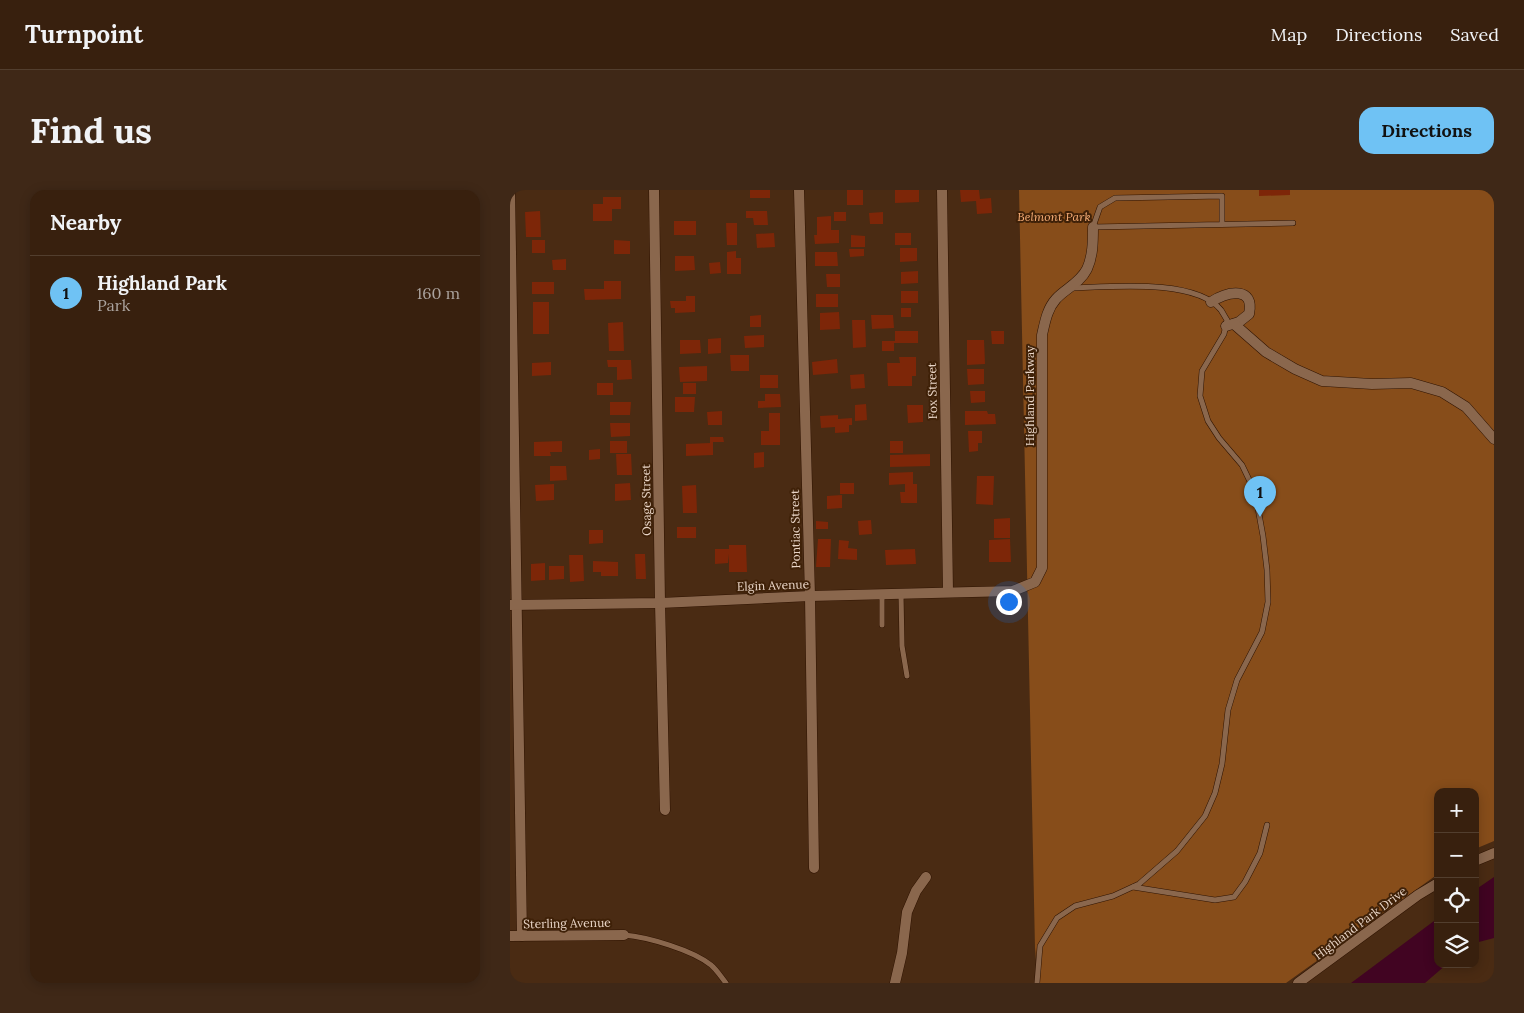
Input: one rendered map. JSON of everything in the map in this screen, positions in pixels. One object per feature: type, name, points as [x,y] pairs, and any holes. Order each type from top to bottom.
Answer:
[{"type":"street","points":[[510,190],[514,605],[522,936]]},
{"type":"street","name":"Osage Street","points":[[654,190],[665,810]]},
{"type":"street","name":"Pontiac Street","points":[[799,190],[810,596],[814,868]]},
{"type":"street","name":"Fox Street","points":[[942,190],[948,592]]},
{"type":"street","name":"Highland Parkway","points":[[1035,582],[1042,568],[1042,335],[1046,315],[1056,299],[1071,288],[1086,270],[1093,249],[1093,227]]},
{"type":"street","points":[[1212,302],[1228,293],[1237,293],[1247,297],[1251,304],[1249,314],[1228,328],[1295,369],[1322,381],[1372,384],[1411,383],[1442,392],[1466,407],[1494,439]]},
{"type":"street","name":"Elgin Avenue","points":[[514,605],[660,603],[810,596],[1013,591],[1035,582]]},
{"type":"street","points":[[1479,859],[1494,852]]},
{"type":"street","points":[[895,983],[902,952],[907,912],[916,892],[926,877]]},
{"type":"street","name":"Highland Park Drive","points":[[1298,983],[1331,961],[1418,895],[1434,885]]},
{"type":"street","name":"Sterling Avenue","points":[[510,936],[624,934]]},
{"type":"lane","points":[[1222,224],[1222,193],[1115,198],[1100,207],[1093,227],[1293,223]]},
{"type":"lane","points":[[1037,983],[1040,946],[1057,918],[1075,906],[1113,896],[1139,884],[1177,851],[1205,816],[1215,793],[1222,764],[1228,710],[1237,680],[1262,632],[1268,602],[1263,536],[1255,492],[1242,465],[1219,438],[1208,421],[1200,396],[1202,371],[1228,328],[1227,320],[1221,310],[1208,299],[1184,291],[1152,286],[1071,288]]},
{"type":"lane","points":[[882,594],[882,625]]},
{"type":"lane","points":[[901,594],[902,646],[908,676]]},
{"type":"lane","points":[[1132,887],[1215,900],[1234,897],[1245,882],[1260,853],[1267,825]]},
{"type":"lane","points":[[624,934],[660,941],[685,951],[711,965],[726,983]]},
{"type":"green space","name":"Belmont Park","points":[[1019,190],[1494,190],[1494,841],[1479,847],[1479,788],[1434,788],[1434,877],[1286,983],[1038,983],[1035,948]]},
{"type":"shaded area","points":[[1494,877],[1494,938],[1479,942],[1479,923],[1479,887]]},
{"type":"shaded area","points":[[1434,921],[1434,968],[1442,968],[1425,983],[1351,983]]},
{"type":"building","points":[[750,190],[770,190],[770,198],[750,198]]},
{"type":"building","points":[[847,190],[863,190],[863,205],[847,205]]},
{"type":"building","points":[[895,190],[919,190],[919,202],[895,203]]},
{"type":"building","points":[[960,190],[979,190],[980,199],[991,198],[992,213],[977,214],[976,201],[961,202]]},
{"type":"building","points":[[1259,190],[1290,190],[1290,195],[1259,196]]},
{"type":"building","points":[[603,197],[621,197],[621,209],[612,209],[612,221],[593,221],[593,204],[603,204]]},
{"type":"building","points":[[540,211],[541,237],[526,237],[525,212]]},
{"type":"building","points":[[746,211],[767,211],[768,225],[754,225],[753,218],[746,218]]},
{"type":"building","points":[[834,212],[846,212],[846,221],[834,221]]},
{"type":"building","points":[[883,212],[883,224],[870,224],[869,213]]},
{"type":"building","points":[[831,216],[831,230],[839,230],[839,243],[815,244],[814,235],[817,235],[817,217]]},
{"type":"building","points":[[674,221],[696,221],[696,235],[674,235]]},
{"type":"building","points":[[726,223],[737,223],[737,245],[727,245]]},
{"type":"building","points":[[774,233],[775,247],[757,248],[756,234]]},
{"type":"building","points":[[895,233],[911,233],[911,245],[895,245]]},
{"type":"building","points":[[851,235],[865,236],[865,247],[851,247]]},
{"type":"building","points":[[532,240],[545,240],[545,253],[532,253]]},
{"type":"building","points":[[614,240],[630,241],[630,254],[614,254]]},
{"type":"building","points":[[900,248],[917,248],[917,261],[900,262]]},
{"type":"building","points":[[849,249],[864,249],[864,256],[850,257]]},
{"type":"building","points":[[736,251],[736,258],[741,258],[741,274],[727,274],[727,252]]},
{"type":"building","points":[[815,252],[837,252],[838,266],[815,266]]},
{"type":"building","points":[[675,256],[694,256],[695,270],[675,271]]},
{"type":"building","points":[[566,259],[566,270],[553,270],[552,260]]},
{"type":"building","points":[[720,262],[721,273],[710,274],[709,263]]},
{"type":"building","points":[[918,271],[918,283],[901,284],[901,272]]},
{"type":"building","points":[[826,274],[840,274],[840,287],[827,287]]},
{"type":"building","points":[[604,281],[621,281],[621,299],[585,300],[584,289],[604,289]]},
{"type":"building","points":[[532,282],[554,282],[554,294],[532,294]]},
{"type":"building","points":[[901,291],[918,291],[918,303],[901,303]]},
{"type":"building","points":[[816,294],[838,294],[838,307],[816,307]]},
{"type":"building","points":[[686,296],[695,296],[695,312],[675,313],[675,308],[671,308],[670,301],[686,301]]},
{"type":"building","points":[[533,302],[549,302],[549,334],[533,334]]},
{"type":"building","points":[[901,308],[911,308],[911,317],[901,317]]},
{"type":"building","points":[[839,312],[840,329],[820,330],[820,313]]},
{"type":"building","points":[[761,315],[761,327],[750,327],[750,316]]},
{"type":"building","points":[[871,315],[893,315],[894,328],[872,329]]},
{"type":"building","points":[[852,320],[865,320],[866,347],[853,348]]},
{"type":"building","points":[[623,322],[624,351],[609,351],[608,323]]},
{"type":"building","points":[[895,331],[918,331],[918,343],[894,343],[894,351],[882,351],[882,341],[895,341]]},
{"type":"building","points":[[991,331],[1004,331],[1004,344],[992,344]]},
{"type":"building","points":[[764,335],[764,347],[745,348],[744,336]]},
{"type":"building","points":[[721,338],[721,353],[708,354],[708,339]]},
{"type":"building","points":[[680,340],[700,340],[701,353],[680,354]]},
{"type":"building","points":[[967,340],[984,340],[985,364],[967,365]]},
{"type":"building","points":[[730,355],[749,355],[749,371],[731,371]]},
{"type":"building","points":[[899,357],[916,357],[916,376],[912,376],[912,386],[888,386],[887,363],[900,363]]},
{"type":"building","points":[[837,359],[838,373],[813,375],[812,362]]},
{"type":"building","points":[[607,360],[631,360],[632,379],[617,380],[617,367],[608,367]]},
{"type":"building","points":[[551,362],[551,375],[532,376],[532,363]]},
{"type":"building","points":[[707,366],[707,381],[680,382],[679,367]]},
{"type":"building","points":[[967,369],[984,369],[984,384],[968,385]]},
{"type":"building","points":[[864,374],[865,388],[851,389],[850,375]]},
{"type":"building","points":[[760,375],[778,375],[778,388],[760,388]]},
{"type":"building","points":[[597,383],[613,383],[613,395],[597,395]]},
{"type":"building","points":[[683,383],[696,383],[696,394],[683,394]]},
{"type":"building","points":[[970,391],[985,391],[985,402],[971,403]]},
{"type":"building","points":[[765,394],[780,394],[781,407],[758,408],[758,401],[765,401]]},
{"type":"building","points":[[675,397],[695,397],[694,412],[675,412]]},
{"type":"building","points":[[610,402],[631,402],[630,415],[610,415]]},
{"type":"building","points":[[866,404],[867,420],[855,421],[855,405]]},
{"type":"building","points":[[907,405],[923,405],[923,422],[908,423]]},
{"type":"building","points":[[722,411],[722,425],[708,425],[707,412]]},
{"type":"building","points":[[965,411],[987,411],[988,414],[995,414],[996,424],[965,425]]},
{"type":"building","points":[[769,413],[780,413],[780,445],[761,445],[761,431],[769,431]]},
{"type":"building","points":[[838,415],[838,419],[852,418],[849,432],[835,433],[835,427],[821,428],[820,416]]},
{"type":"building","points":[[610,423],[630,423],[630,436],[611,437]]},
{"type":"building","points":[[968,431],[982,431],[982,443],[978,443],[978,451],[969,452]]},
{"type":"building","points":[[710,437],[723,437],[724,442],[713,442],[713,455],[686,456],[686,444],[710,443]]},
{"type":"building","points":[[562,441],[562,452],[550,452],[551,456],[534,456],[534,442]]},
{"type":"building","points":[[610,441],[627,441],[627,453],[610,453]]},
{"type":"building","points":[[890,441],[903,441],[903,453],[890,453]]},
{"type":"building","points":[[600,449],[600,459],[589,460],[589,450]]},
{"type":"building","points":[[764,452],[764,467],[754,468],[754,453]]},
{"type":"building","points":[[616,454],[631,454],[632,475],[617,475]]},
{"type":"building","points":[[930,454],[930,466],[890,467],[890,455]]},
{"type":"building","points":[[550,466],[566,466],[567,480],[550,481]]},
{"type":"building","points":[[913,472],[913,484],[917,484],[917,503],[901,503],[900,492],[905,492],[905,484],[889,485],[889,473]]},
{"type":"building","points":[[977,476],[994,476],[993,505],[976,504]]},
{"type":"building","points":[[630,483],[631,500],[615,501],[615,484]]},
{"type":"building","points":[[840,483],[854,483],[854,494],[840,494]]},
{"type":"building","points":[[554,484],[554,500],[536,501],[535,485]]},
{"type":"building","points":[[696,485],[697,513],[683,513],[682,486]]},
{"type":"building","points":[[842,495],[842,508],[827,509],[827,496]]},
{"type":"building","points":[[1010,518],[1010,538],[994,538],[994,519]]},
{"type":"building","points":[[871,520],[872,534],[859,535],[858,521]]},
{"type":"building","points":[[816,521],[828,522],[828,529],[816,529]]},
{"type":"building","points":[[677,527],[696,527],[696,538],[677,538]]},
{"type":"building","points":[[589,530],[603,530],[603,543],[589,544]]},
{"type":"building","points":[[818,539],[831,539],[830,567],[816,567]]},
{"type":"building","points":[[1010,539],[1011,562],[989,562],[989,540]]},
{"type":"building","points":[[839,540],[849,541],[848,548],[857,549],[857,560],[838,559]]},
{"type":"building","points":[[729,545],[746,545],[747,572],[729,572],[729,554],[728,563],[715,564],[715,549],[729,549]]},
{"type":"building","points":[[915,549],[916,564],[886,565],[885,550]]},
{"type":"building","points":[[635,554],[645,554],[646,579],[636,579]]},
{"type":"building","points":[[569,555],[583,555],[584,581],[570,582]]},
{"type":"building","points":[[593,561],[618,562],[618,576],[601,576],[601,572],[593,572]]},
{"type":"building","points":[[545,563],[545,580],[531,581],[531,564]]},
{"type":"building","points":[[549,566],[564,566],[564,579],[549,580]]},
{"type":"place","name":"Highland Park","points":[[1260,517]]}]
